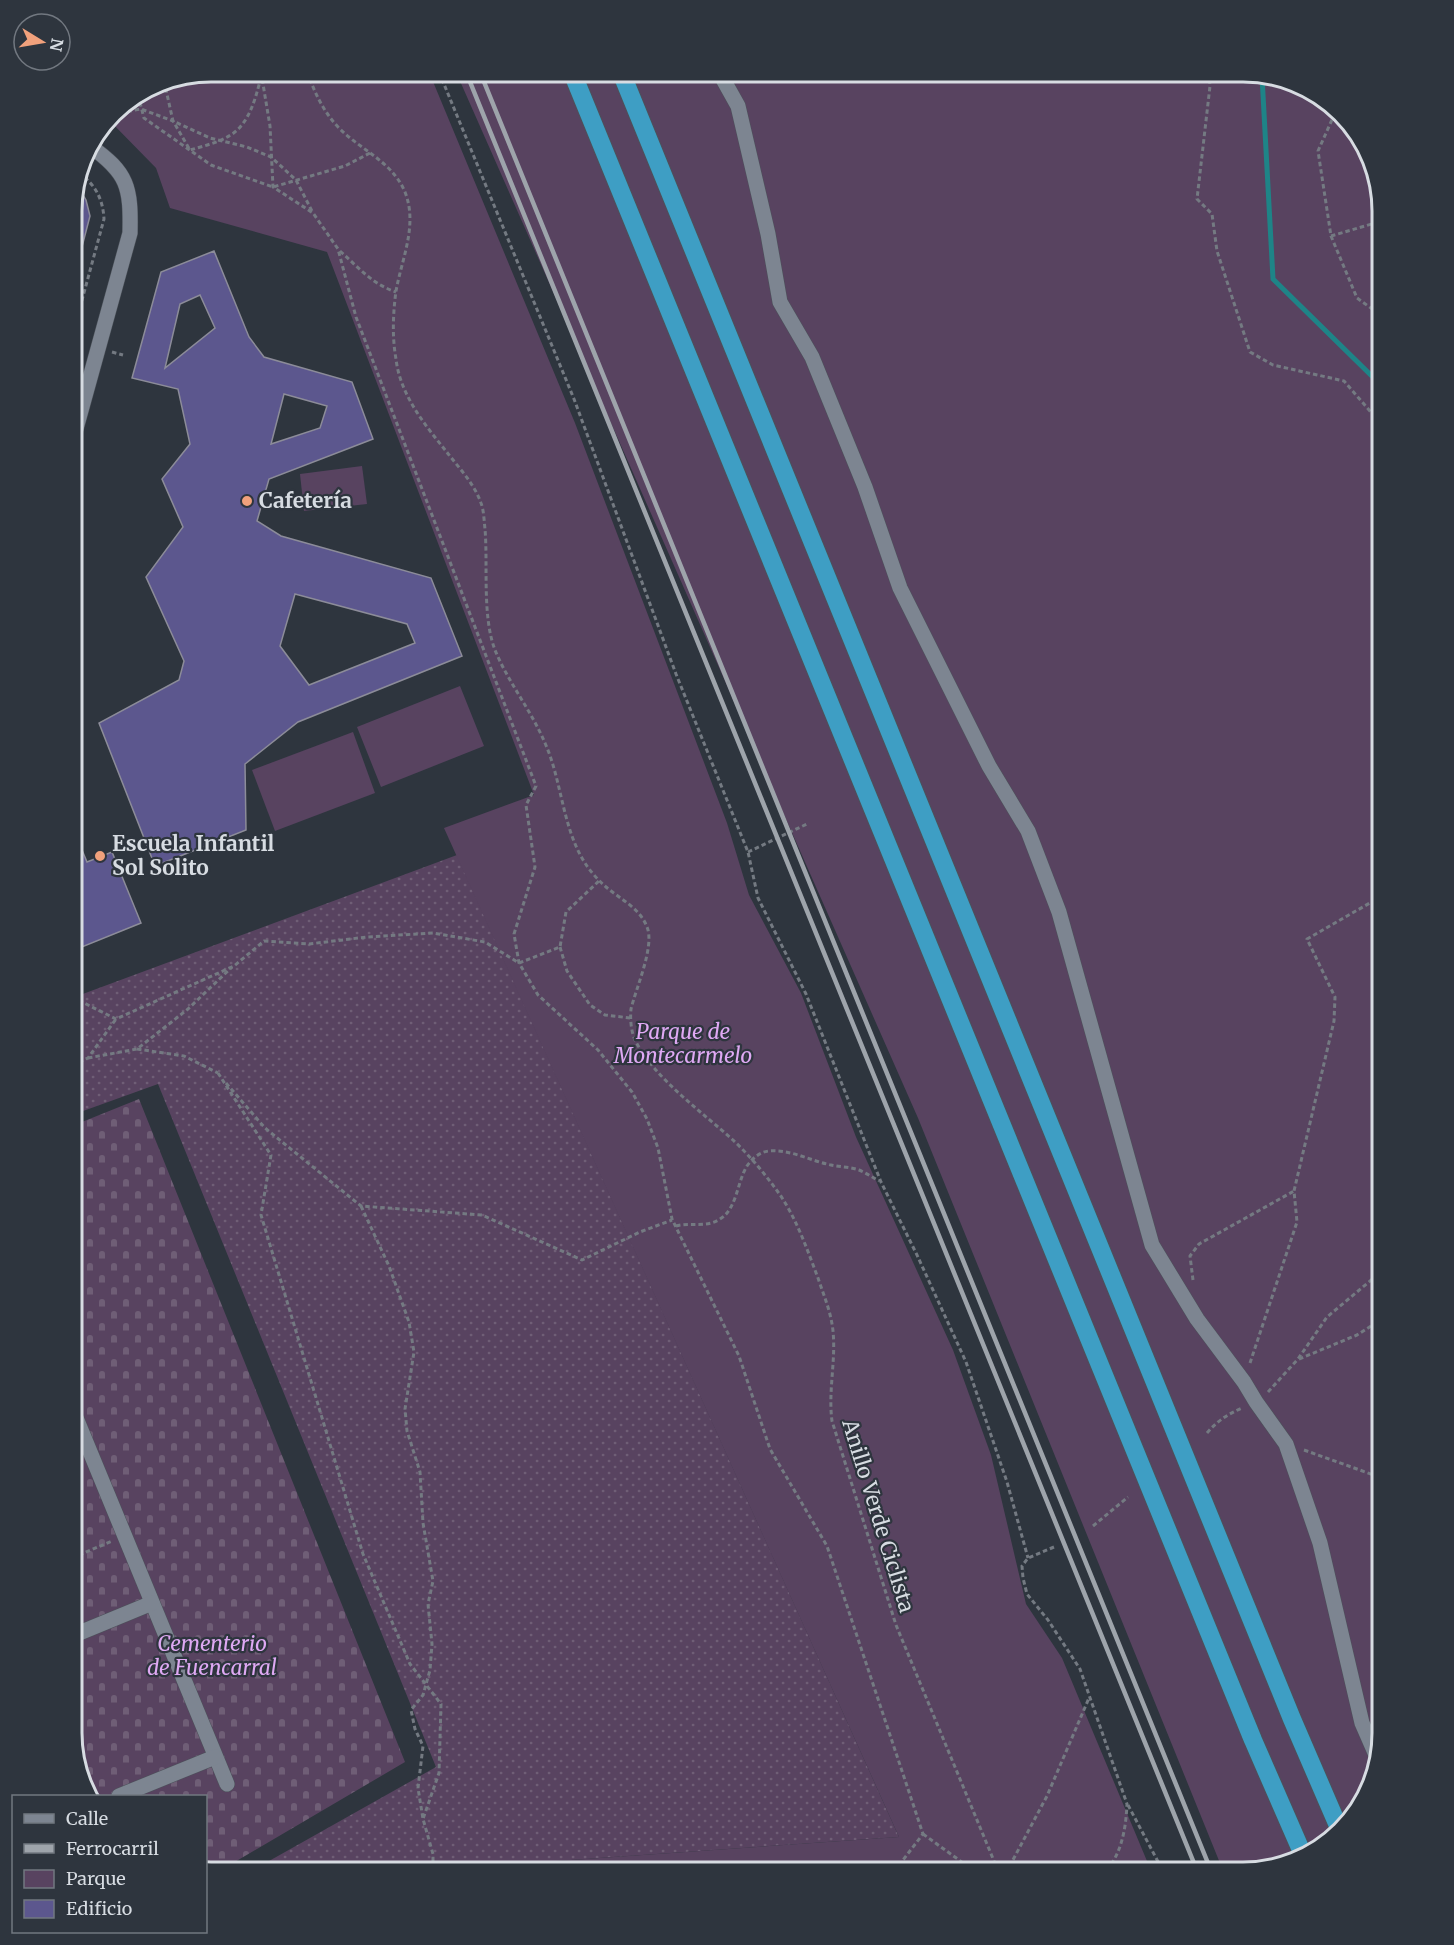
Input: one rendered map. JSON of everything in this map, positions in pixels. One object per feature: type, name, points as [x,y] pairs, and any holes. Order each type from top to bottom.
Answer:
[{"type":"highway","points":[[576,82],[1253,1740],[1300,1849]]},
{"type":"highway","points":[[625,82],[1292,1719],[1337,1822]]},
{"type":"street","points":[[724,82],[738,105],[768,234],[780,302],[812,357],[865,487],[900,588],[989,766],[1028,831],[1059,912],[1152,1245],[1197,1319],[1286,1444],[1320,1543],[1362,1723],[1371,1743]]},
{"type":"street","points":[[83,404],[130,233],[131,207],[128,188],[120,172],[98,151]]},
{"type":"street","points":[[82,1433],[227,1784]]},
{"type":"street","points":[[82,1632],[152,1603]]},
{"type":"street","points":[[123,1795],[215,1756]]},
{"type":"path","points":[[190,150],[220,141],[241,126],[254,102],[259,82]]},
{"type":"path","points":[[262,82],[270,126],[273,187]]},
{"type":"path","points":[[312,82],[320,104],[327,113],[342,131],[392,171],[399,180],[408,201],[411,214],[396,292],[394,335],[398,373],[405,393],[461,470],[481,504],[485,536],[487,602],[493,645],[545,742],[552,760],[566,816],[581,856],[600,880],[635,910],[647,927],[649,937],[647,952],[630,1018],[605,1015],[590,1005],[567,971],[560,947],[566,912],[600,880]]},
{"type":"path","points":[[443,82],[574,399],[676,674],[748,852],[758,898],[806,993],[881,1182],[966,1362],[1007,1482],[1028,1558]]},
{"type":"path","points":[[1210,83],[1197,199],[1212,214],[1217,250],[1250,352],[1273,364],[1344,381],[1372,413]]},
{"type":"path","points":[[166,91],[172,121],[190,150]]},
{"type":"path","points":[[140,104],[144,118],[211,165],[273,187],[313,213]]},
{"type":"path","points":[[130,111],[141,109],[210,138],[247,147],[271,157],[296,180],[313,213],[338,249],[362,272],[396,292]]},
{"type":"path","points":[[1333,119],[1318,151],[1331,236],[1357,298],[1372,309]]},
{"type":"path","points":[[273,187],[345,166],[370,153]]},
{"type":"path","points":[[83,296],[104,219],[104,206],[96,189],[87,180]]},
{"type":"path","points":[[1331,236],[1372,224]]},
{"type":"path","points":[[338,249],[356,317],[536,786],[526,805],[535,867],[514,933],[519,963],[538,994],[598,1050],[632,1092],[647,1119],[658,1148],[672,1219],[739,1356],[770,1449],[827,1546],[923,1834],[962,1862]]},
{"type":"path","points":[[748,852],[809,823]]},
{"type":"path","points":[[1244,1382],[1297,1222],[1294,1191],[1334,1021],[1335,997],[1307,939],[1372,902]]},
{"type":"path","points":[[137,1049],[188,1009],[264,941],[309,944],[367,937],[433,933],[485,942],[519,963]]},
{"type":"path","points":[[519,963],[560,947]]},
{"type":"path","points":[[88,1058],[116,1019],[234,966]]},
{"type":"path","points":[[82,1002],[116,1019]]},
{"type":"path","name":"Anillo Verde Ciclista","points":[[630,1018],[635,1039],[658,1071],[673,1088],[752,1160],[780,1194],[808,1251],[827,1304],[833,1331],[830,1404],[832,1421],[896,1625],[994,1862]]},
{"type":"path","points":[[82,1060],[137,1049],[184,1056],[218,1073],[265,1128],[361,1206],[389,1266],[410,1322],[414,1352],[405,1409],[407,1431],[420,1472],[423,1524],[434,1581],[428,1604],[432,1644],[430,1670],[423,1695],[411,1710],[415,1729],[423,1746],[418,1788],[423,1819],[433,1854],[433,1862]]},
{"type":"path","points":[[218,1073],[271,1155],[261,1215],[363,1554],[410,1664],[441,1704],[439,1773],[423,1819]]},
{"type":"path","points":[[676,1226],[709,1225],[727,1214],[743,1173],[752,1160],[762,1153],[782,1152],[832,1166],[856,1169],[881,1182]]},
{"type":"path","points":[[1196,1287],[1192,1279],[1190,1256],[1199,1244],[1294,1191]]},
{"type":"path","points":[[361,1206],[482,1215],[582,1260],[672,1219]]},
{"type":"path","points":[[1372,1278],[1326,1317],[1298,1359],[1357,1335],[1372,1325]]},
{"type":"path","points":[[1286,1444],[1372,1474]]},
{"type":"path","points":[[1093,1526],[1128,1497]]},
{"type":"path","points":[[82,1554],[125,1536]]},
{"type":"path","points":[[1054,1547],[1028,1558],[1022,1566],[1027,1594],[1048,1620],[1080,1669],[1127,1804],[1158,1862]]},
{"type":"path","points":[[1012,1862],[1043,1804],[1089,1698]]},
{"type":"path","points":[[1112,1862],[1126,1825],[1127,1804]]},
{"type":"path","points":[[901,1862],[923,1834]]},
{"type":"green space","name":"Parque de Montecarmelo","points":[[211,82],[433,82],[575,423],[727,823],[749,895],[801,993],[856,1137],[953,1350],[991,1455],[1026,1604],[1062,1658],[1147,1862],[542,1862],[899,1837],[444,828],[534,795],[327,252],[170,208],[156,168],[114,126],[140,104],[170,89]]},
{"type":"green space","points":[[461,82],[1251,83],[1284,89],[1321,109],[1340,126],[1358,154],[1369,186],[1372,211],[1372,1734],[1365,1775],[1350,1805],[1328,1831],[1300,1849],[1268,1860],[1220,1862],[918,1118]]},
{"type":"green space","points":[[362,466],[367,504],[304,511],[300,474]]},
{"type":"green space","points":[[460,686],[484,746],[381,787],[357,727]]},
{"type":"green space","points":[[353,732],[375,793],[275,831],[252,770]]},
{"type":"green space","points":[[457,855],[899,1837],[542,1862],[268,1862],[436,1767],[158,1084],[82,1111],[82,994]]},
{"type":"green space","name":"Cementerio de Fuencarral","points":[[139,1099],[405,1762],[235,1862],[207,1862],[207,1795],[98,1795],[87,1767],[82,1734],[82,1122]]},
{"type":"building","points":[[84,196],[90,216],[83,243]]},
{"type":"building","points":[[214,251],[249,337],[264,357],[352,382],[373,439],[269,479],[257,521],[281,536],[431,578],[462,656],[298,722],[245,764],[246,830],[155,866],[99,723],[179,680],[184,661],[146,577],[183,527],[162,479],[190,444],[178,389],[132,378],[161,272]],"holes":[[[200,295],[215,328],[165,368],[180,304]],[[284,394],[327,406],[320,428],[271,444]],[[295,594],[407,624],[415,643],[309,685],[280,646]]]},
{"type":"building","points":[[83,851],[87,862],[112,852],[141,923],[83,947]]},
{"type":"waterway","points":[[1262,84],[1273,279],[1372,376]]},
{"type":"railway","points":[[470,82],[1194,1862]]},
{"type":"railway","points":[[484,82],[1208,1862]]},
{"type":"place","name":"Cafetería","points":[[247,501]]},
{"type":"place","name":"Escuela Infantil Sol Solito","points":[[100,856]]}]
